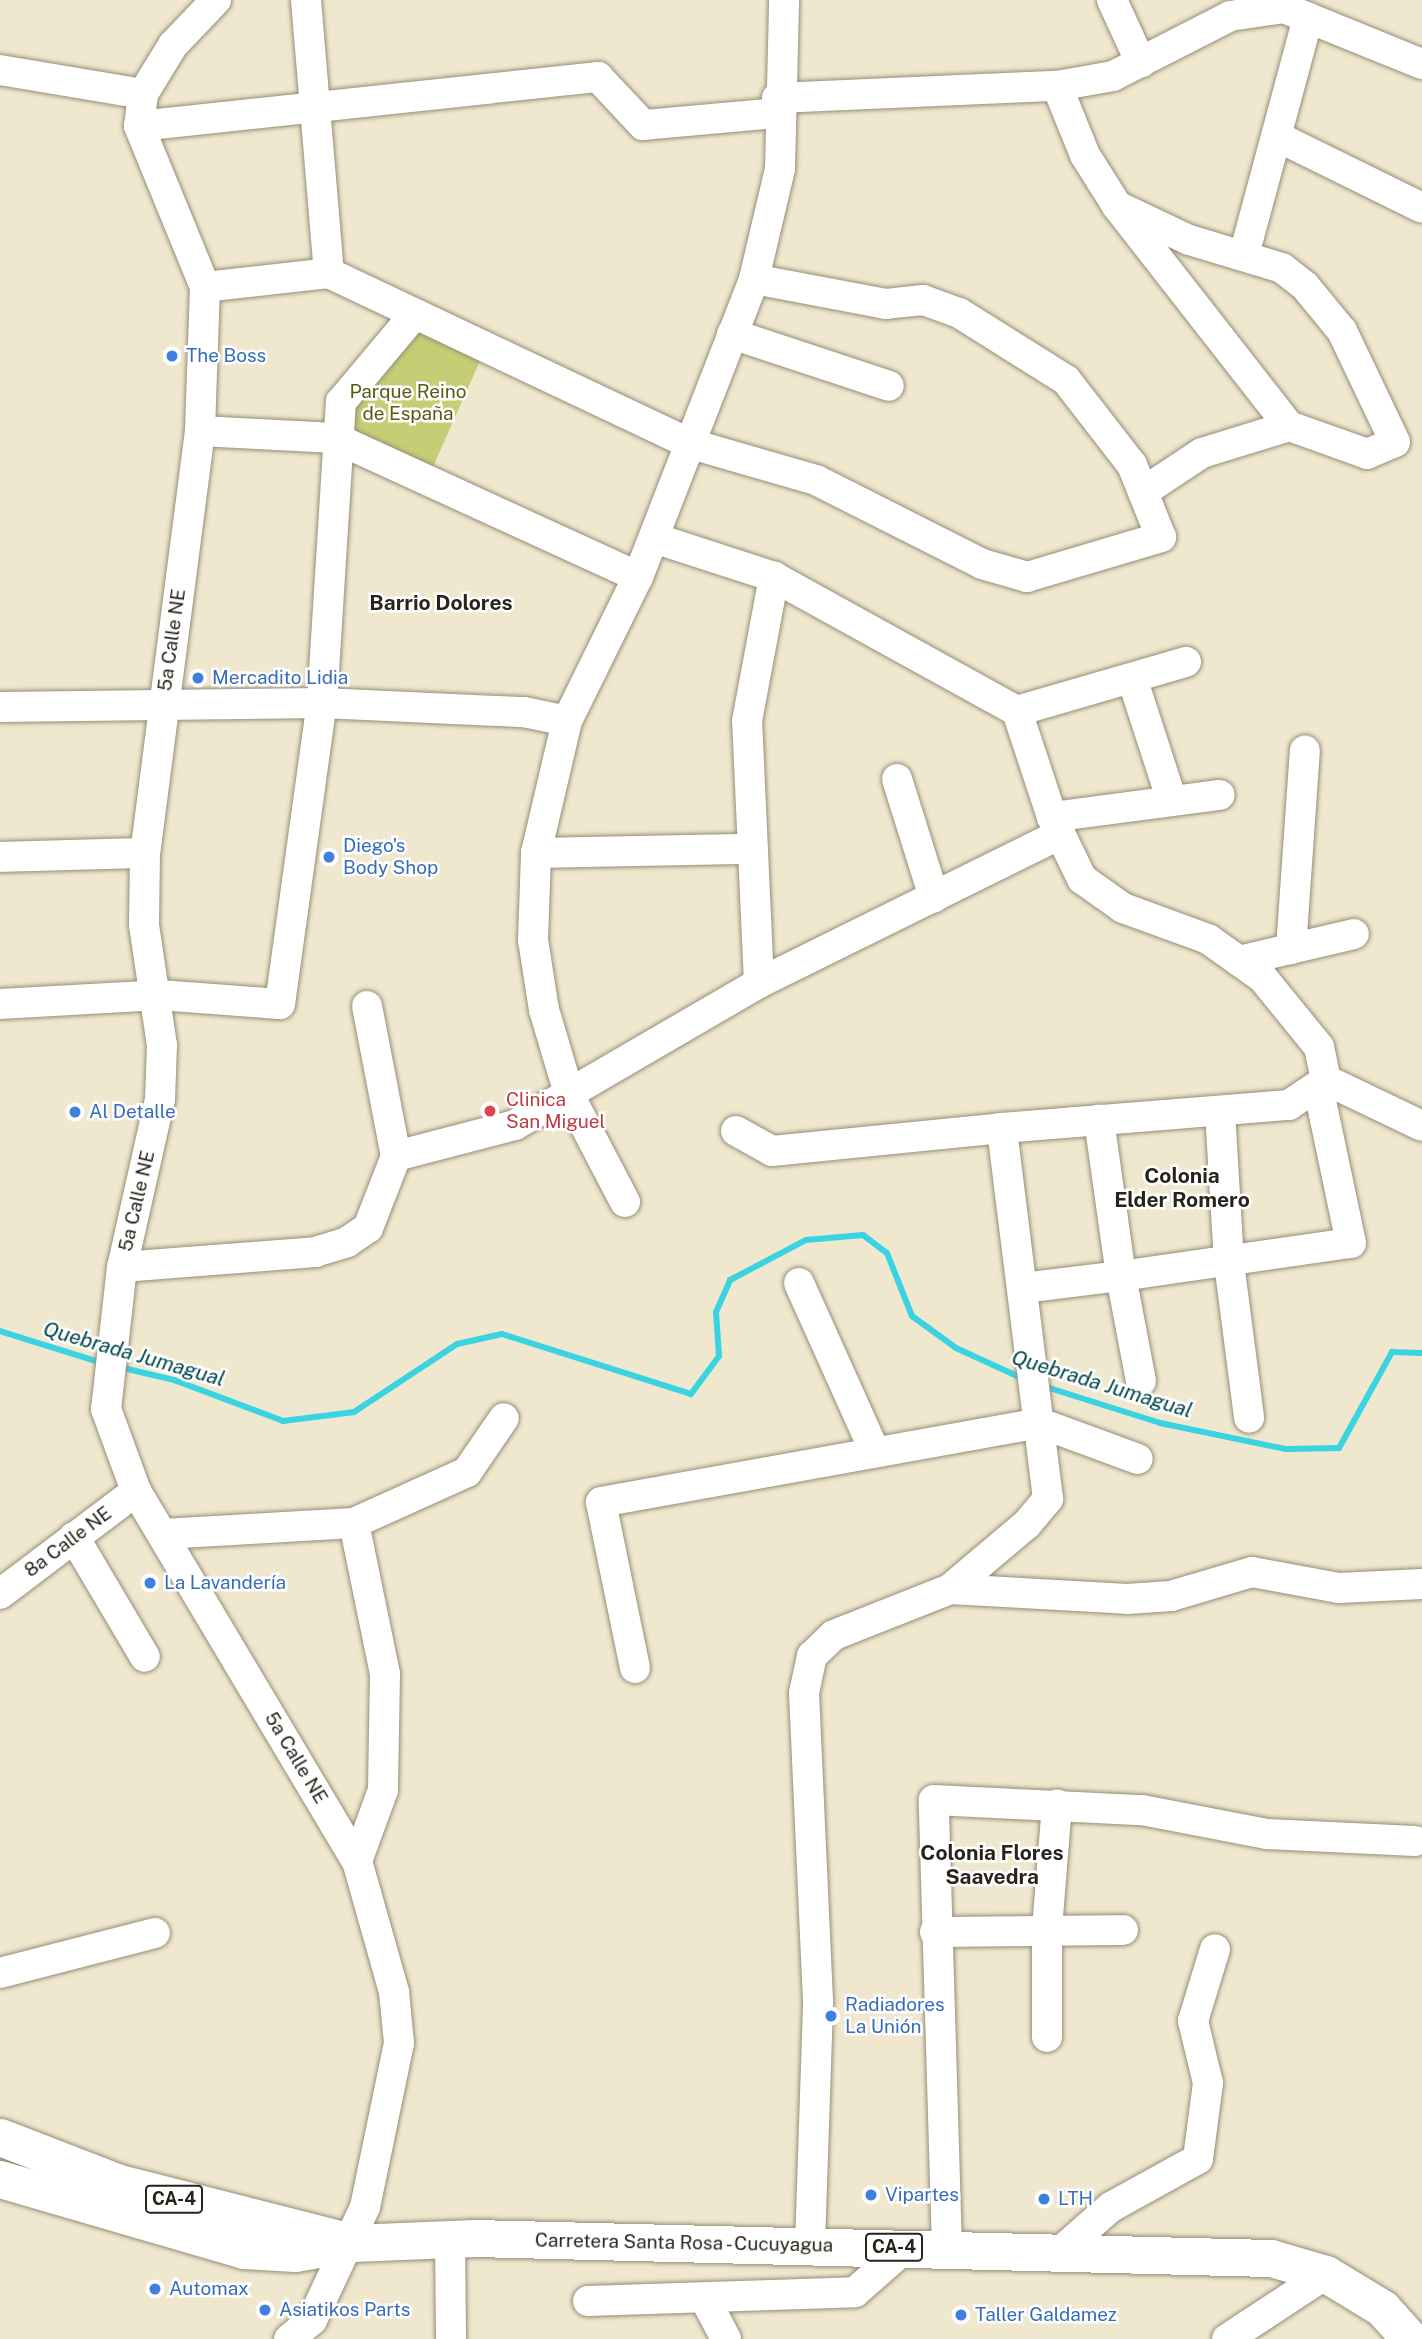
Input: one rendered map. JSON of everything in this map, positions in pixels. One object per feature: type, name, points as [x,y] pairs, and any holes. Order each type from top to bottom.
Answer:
[{"type":"main road","name":"CA-4","points":[[0,2137],[119,2183],[352,2243]]},
{"type":"main road","name":"CA-4","points":[[0,2179],[243,2250],[295,2253],[352,2243]]},
{"type":"main road","name":"Carretera Santa Rosa - Cucuyagua","points":[[352,2243],[450,2238],[1062,2250],[1271,2258],[1326,2274],[1382,2308],[1410,2339]]},
{"type":"street","name":"5a Calle NE","points":[[216,0],[173,46],[143,93],[139,126],[205,287],[200,430],[145,853],[144,925],[159,995],[159,1099],[122,1268],[106,1409],[136,1491],[357,1861],[394,1992],[399,2043],[365,2207],[352,2243],[312,2319],[289,2339]]},
{"type":"street","points":[[306,0],[329,273]]},
{"type":"street","points":[[625,1202],[570,1097],[544,1010],[533,940],[536,853],[567,721],[638,577],[754,279],[780,169],[777,106],[784,0]]},
{"type":"street","points":[[1112,0],[1141,63]]},
{"type":"street","points":[[139,126],[313,104],[598,77],[643,125],[777,106],[1058,86],[1113,76],[1230,16],[1291,8],[1422,64]]},
{"type":"street","points":[[1244,255],[1280,138],[1291,8]]},
{"type":"street","points":[[0,70],[143,93]]},
{"type":"street","points":[[1058,86],[1085,155],[1117,206],[1289,426],[1367,454],[1395,442],[1342,331],[1305,286],[1282,268],[1169,232],[1117,206]]},
{"type":"street","points":[[1280,138],[1419,198]]},
{"type":"street","points":[[205,287],[329,273],[688,443],[816,480],[982,564],[1027,577],[1161,537],[1132,465],[1066,380],[959,313],[923,300],[886,304],[754,279]]},
{"type":"street","points":[[0,1004],[159,995],[269,1006],[286,994],[322,703],[335,438],[341,402],[414,315]]},
{"type":"street","points":[[732,334],[889,386]]},
{"type":"street","points":[[1143,492],[1202,453],[1289,426]]},
{"type":"street","points":[[200,430],[335,438],[638,577]]},
{"type":"street","points":[[653,538],[775,578],[1017,711],[1056,825],[1082,879],[1123,908],[1208,939],[1263,978],[1319,1047],[1322,1084],[1351,1243],[1228,1263],[1023,1288]]},
{"type":"street","points":[[759,983],[747,721],[775,578]]},
{"type":"street","points":[[1017,711],[1186,662]]},
{"type":"street","points":[[1132,678],[1172,801]]},
{"type":"street","points":[[0,706],[164,701],[322,703],[524,712],[567,721]]},
{"type":"street","points":[[1291,948],[1305,750]]},
{"type":"street","points":[[897,779],[934,897]]},
{"type":"street","points":[[396,1156],[515,1125],[570,1097],[759,983],[934,897],[1056,825],[1220,794]]},
{"type":"street","points":[[536,853],[751,849]]},
{"type":"street","points":[[0,857],[145,853]]},
{"type":"street","points":[[1239,961],[1354,934]]},
{"type":"street","points":[[122,1268],[315,1252],[347,1242],[368,1227],[396,1156],[367,1006]]},
{"type":"street","points":[[736,1132],[772,1151],[1003,1128],[1289,1105],[1322,1084]]},
{"type":"street","points":[[1322,1084],[1422,1126]]},
{"type":"street","points":[[1220,1111],[1228,1263],[1249,1418]]},
{"type":"street","points":[[1099,1120],[1121,1276],[1141,1381]]},
{"type":"street","points":[[810,2246],[818,2001],[804,1693],[813,1656],[834,1635],[950,1589],[1027,1524],[1048,1499],[1003,1128]]},
{"type":"street","points":[[799,1283],[874,1450]]},
{"type":"street","points":[[635,1668],[601,1502],[874,1450],[1038,1411],[1138,1459]]},
{"type":"street","points":[[163,1534],[354,1523],[467,1472],[504,1418]]},
{"type":"street","name":"8a Calle NE","points":[[0,1594],[136,1491]]},
{"type":"street","points":[[354,1523],[385,1674],[383,1790],[357,1861]]},
{"type":"street","points":[[74,1537],[145,1657]]},
{"type":"street","points":[[950,1589],[1127,1599],[1171,1596],[1252,1572],[1339,1588],[1422,1584]]},
{"type":"street","points":[[947,2249],[934,1800],[1142,1810],[1266,1834],[1415,1841]]},
{"type":"street","points":[[1047,2037],[1047,1929],[1057,1804]]},
{"type":"street","points":[[936,1932],[1123,1930]]},
{"type":"street","points":[[0,1973],[155,1933]]},
{"type":"street","points":[[1062,2250],[1111,2207],[1198,2159],[1208,2084],[1193,2021],[1215,1949]]},
{"type":"street","points":[[450,2238],[451,2339]]},
{"type":"street","points":[[588,2301],[855,2292],[905,2248]]},
{"type":"street","points":[[1227,2339],[1326,2274]]},
{"type":"street","points":[[705,2299],[726,2339]]},
{"type":"green space","name":"Parque Reino de España","points":[[413,326],[480,361],[432,469],[349,435],[349,402]]},
{"type":"waterway","name":"Quebrada Jumagual","points":[[119,1367],[174,1380],[283,1421],[354,1412],[457,1344],[502,1334],[691,1394],[719,1356],[716,1312],[730,1280],[806,1240],[863,1235],[887,1253],[912,1316],[956,1348],[1026,1380]]},
{"type":"waterway","name":"Quebrada Jumagual","points":[[0,1331],[105,1364]]},
{"type":"waterway","name":"Quebrada Jumagual","points":[[1043,1386],[1160,1423],[1286,1449],[1339,1448],[1392,1352],[1422,1353]]},
{"type":"place","name":"The Boss","points":[[172,356]]},
{"type":"place","name":"Mercadito Lidia","points":[[198,678]]},
{"type":"place","name":"Diego's Body Shop","points":[[329,857]]},
{"type":"place","name":"Clinica San Miguel","points":[[490,1111]]},
{"type":"place","name":"Al Detalle","points":[[75,1112]]},
{"type":"place","name":"La Lavandería","points":[[150,1583]]},
{"type":"place","name":"Radiadores La Unión","points":[[831,2016]]},
{"type":"place","name":"Vipartes","points":[[871,2195]]},
{"type":"place","name":"LTH","points":[[1044,2199]]},
{"type":"place","name":"Automax","points":[[155,2289]]},
{"type":"place","name":"Asiatikos Parts","points":[[265,2310]]},
{"type":"place","name":"Taller Galdamez","points":[[961,2315]]},
{"type":"district","name":"Barrio Dolores","points":[[441,603]]},
{"type":"district","name":"Colonia Elder Romero","points":[[1182,1188]]},
{"type":"district","name":"Colonia Flores Saavedra","points":[[992,1865]]}]
